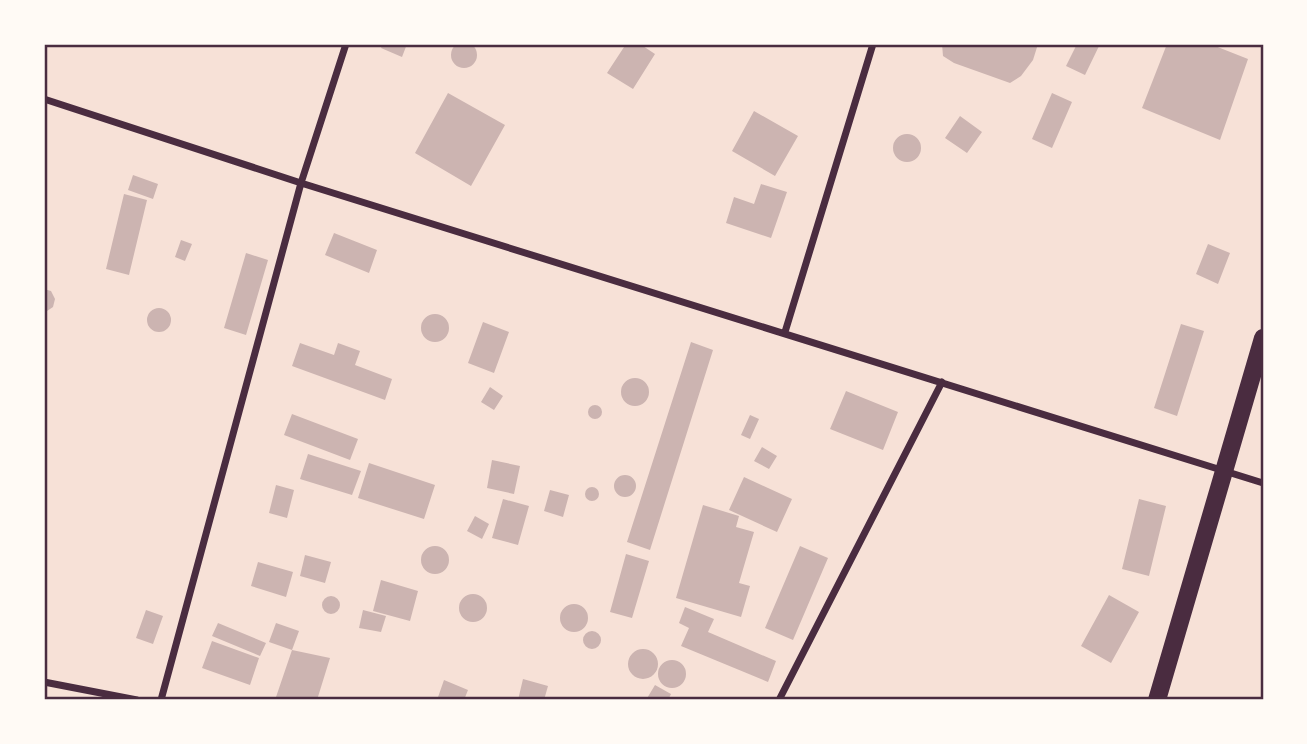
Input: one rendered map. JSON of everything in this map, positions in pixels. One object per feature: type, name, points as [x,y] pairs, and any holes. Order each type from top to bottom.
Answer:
[{"type":"main road","points":[[1157,700],[1263,338]]},
{"type":"street","points":[[161,700],[301,183],[346,44]]},
{"type":"street","points":[[785,332],[873,44]]},
{"type":"street","points":[[44,99],[301,183],[1263,483]]},
{"type":"street","points":[[779,700],[942,382]]},
{"type":"street","points":[[44,682],[137,700]]},
{"type":"building","points":[[464,42],[474,45],[477,55],[474,65],[464,68],[454,65],[451,55],[454,45]]},
{"type":"building","points":[[383,44],[407,44],[402,57],[381,48]]},
{"type":"building","points":[[626,44],[640,44],[655,54],[633,89],[607,73]]},
{"type":"building","points":[[942,44],[1038,44],[1033,60],[1021,76],[1010,83],[954,63],[943,56]]},
{"type":"building","points":[[1077,44],[1100,44],[1085,75],[1066,66]]},
{"type":"building","points":[[1167,44],[1210,44],[1248,59],[1220,140],[1142,108]]},
{"type":"building","points":[[448,93],[505,125],[471,186],[415,153]]},
{"type":"building","points":[[1052,93],[1072,102],[1052,148],[1032,139]]},
{"type":"building","points":[[754,111],[798,136],[775,176],[732,151]]},
{"type":"building","points":[[960,116],[982,132],[967,153],[945,138]]},
{"type":"building","points":[[907,134],[917,138],[921,148],[917,158],[907,162],[897,158],[893,148],[897,138]]},
{"type":"building","points":[[133,175],[158,184],[153,199],[128,190]]},
{"type":"building","points":[[761,184],[787,192],[771,238],[726,223],[734,197],[754,204]]},
{"type":"building","points":[[124,194],[147,200],[129,275],[106,269]]},
{"type":"building","points":[[334,233],[377,250],[369,273],[325,255]]},
{"type":"building","points":[[181,240],[192,244],[185,261],[175,257]]},
{"type":"building","points":[[1208,244],[1230,253],[1218,284],[1196,274]]},
{"type":"building","points":[[246,253],[268,260],[246,335],[224,328]]},
{"type":"building","points":[[44,289],[51,291],[55,299],[53,307],[44,313]]},
{"type":"building","points":[[159,308],[167,312],[171,320],[167,328],[159,332],[151,328],[147,320],[151,312]]},
{"type":"building","points":[[435,314],[445,318],[449,328],[445,338],[435,342],[425,338],[421,328],[425,318]]},
{"type":"building","points":[[483,322],[509,332],[494,373],[468,363]]},
{"type":"building","points":[[1181,324],[1204,331],[1177,416],[1154,408]]},
{"type":"building","points":[[691,342],[713,350],[650,550],[627,542]]},
{"type":"building","points":[[300,343],[334,355],[338,343],[360,351],[355,365],[392,379],[385,400],[292,366]]},
{"type":"building","points":[[635,378],[645,382],[649,392],[645,402],[635,406],[625,402],[621,392],[625,382]]},
{"type":"building","points":[[490,387],[503,396],[494,410],[481,402]]},
{"type":"building","points":[[846,391],[898,412],[883,450],[830,429]]},
{"type":"building","points":[[592,405],[598,405],[602,412],[598,419],[592,419],[588,415],[588,409]]},
{"type":"building","points":[[292,414],[358,439],[350,460],[284,435]]},
{"type":"building","points":[[750,415],[759,419],[750,439],[741,435]]},
{"type":"building","points":[[762,447],[777,456],[769,469],[754,461]]},
{"type":"building","points":[[308,454],[361,471],[352,495],[300,479]]},
{"type":"building","points":[[492,460],[520,466],[514,494],[487,488]]},
{"type":"building","points":[[369,463],[435,485],[424,519],[358,498]]},
{"type":"building","points":[[625,475],[633,478],[636,486],[633,494],[625,497],[617,494],[614,486],[617,478]]},
{"type":"building","points":[[744,477],[792,499],[777,532],[729,510]]},
{"type":"building","points":[[276,485],[294,490],[287,518],[269,513]]},
{"type":"building","points":[[589,487],[595,487],[599,494],[595,501],[589,501],[585,497],[585,491]]},
{"type":"building","points":[[550,490],[569,495],[563,517],[544,511]]},
{"type":"building","points":[[503,499],[529,506],[518,545],[492,538]]},
{"type":"building","points":[[1139,499],[1166,506],[1149,576],[1122,569]]},
{"type":"building","points":[[703,505],[739,516],[736,527],[754,532],[739,583],[750,586],[741,617],[676,598]]},
{"type":"building","points":[[475,516],[489,524],[482,539],[467,531]]},
{"type":"building","points":[[435,546],[445,550],[449,560],[445,570],[435,574],[425,570],[421,560],[425,550]]},
{"type":"building","points":[[800,546],[828,558],[793,640],[765,628]]},
{"type":"building","points":[[626,554],[649,561],[632,618],[610,612]]},
{"type":"building","points":[[305,555],[331,562],[325,583],[300,576]]},
{"type":"building","points":[[258,562],[293,572],[286,597],[251,586]]},
{"type":"building","points":[[381,580],[418,591],[410,621],[373,611]]},
{"type":"building","points":[[473,594],[483,598],[487,608],[483,618],[473,622],[463,618],[459,608],[463,598]]},
{"type":"building","points":[[1109,595],[1139,612],[1111,663],[1081,646]]},
{"type":"building","points":[[331,596],[337,599],[340,605],[337,611],[331,614],[325,611],[322,605],[325,599]]},
{"type":"building","points":[[574,604],[584,608],[588,618],[584,628],[574,632],[564,628],[560,618],[564,608]]},
{"type":"building","points":[[685,607],[714,619],[708,632],[776,661],[768,682],[681,646],[689,628],[679,623]]},
{"type":"building","points":[[146,610],[163,616],[153,644],[136,638]]},
{"type":"building","points":[[363,610],[386,616],[381,632],[359,628]]},
{"type":"building","points":[[218,623],[266,643],[260,656],[212,636]]},
{"type":"building","points":[[276,623],[299,631],[292,650],[269,642]]},
{"type":"building","points":[[592,631],[598,634],[601,640],[598,646],[592,649],[586,646],[583,640],[586,634]]},
{"type":"building","points":[[212,641],[259,658],[250,685],[202,668]]},
{"type":"building","points":[[643,649],[649,650],[657,658],[657,670],[649,678],[643,679],[637,678],[629,670],[628,664],[629,658],[637,650]]},
{"type":"building","points":[[292,650],[330,658],[317,700],[275,700]]},
{"type":"building","points":[[672,660],[682,664],[686,674],[682,684],[672,688],[662,684],[658,674],[662,664]]},
{"type":"building","points":[[523,679],[548,686],[544,700],[518,700]]},
{"type":"building","points":[[444,680],[468,690],[464,700],[437,700]]},
{"type":"building","points":[[655,685],[671,694],[668,700],[646,700]]}]
